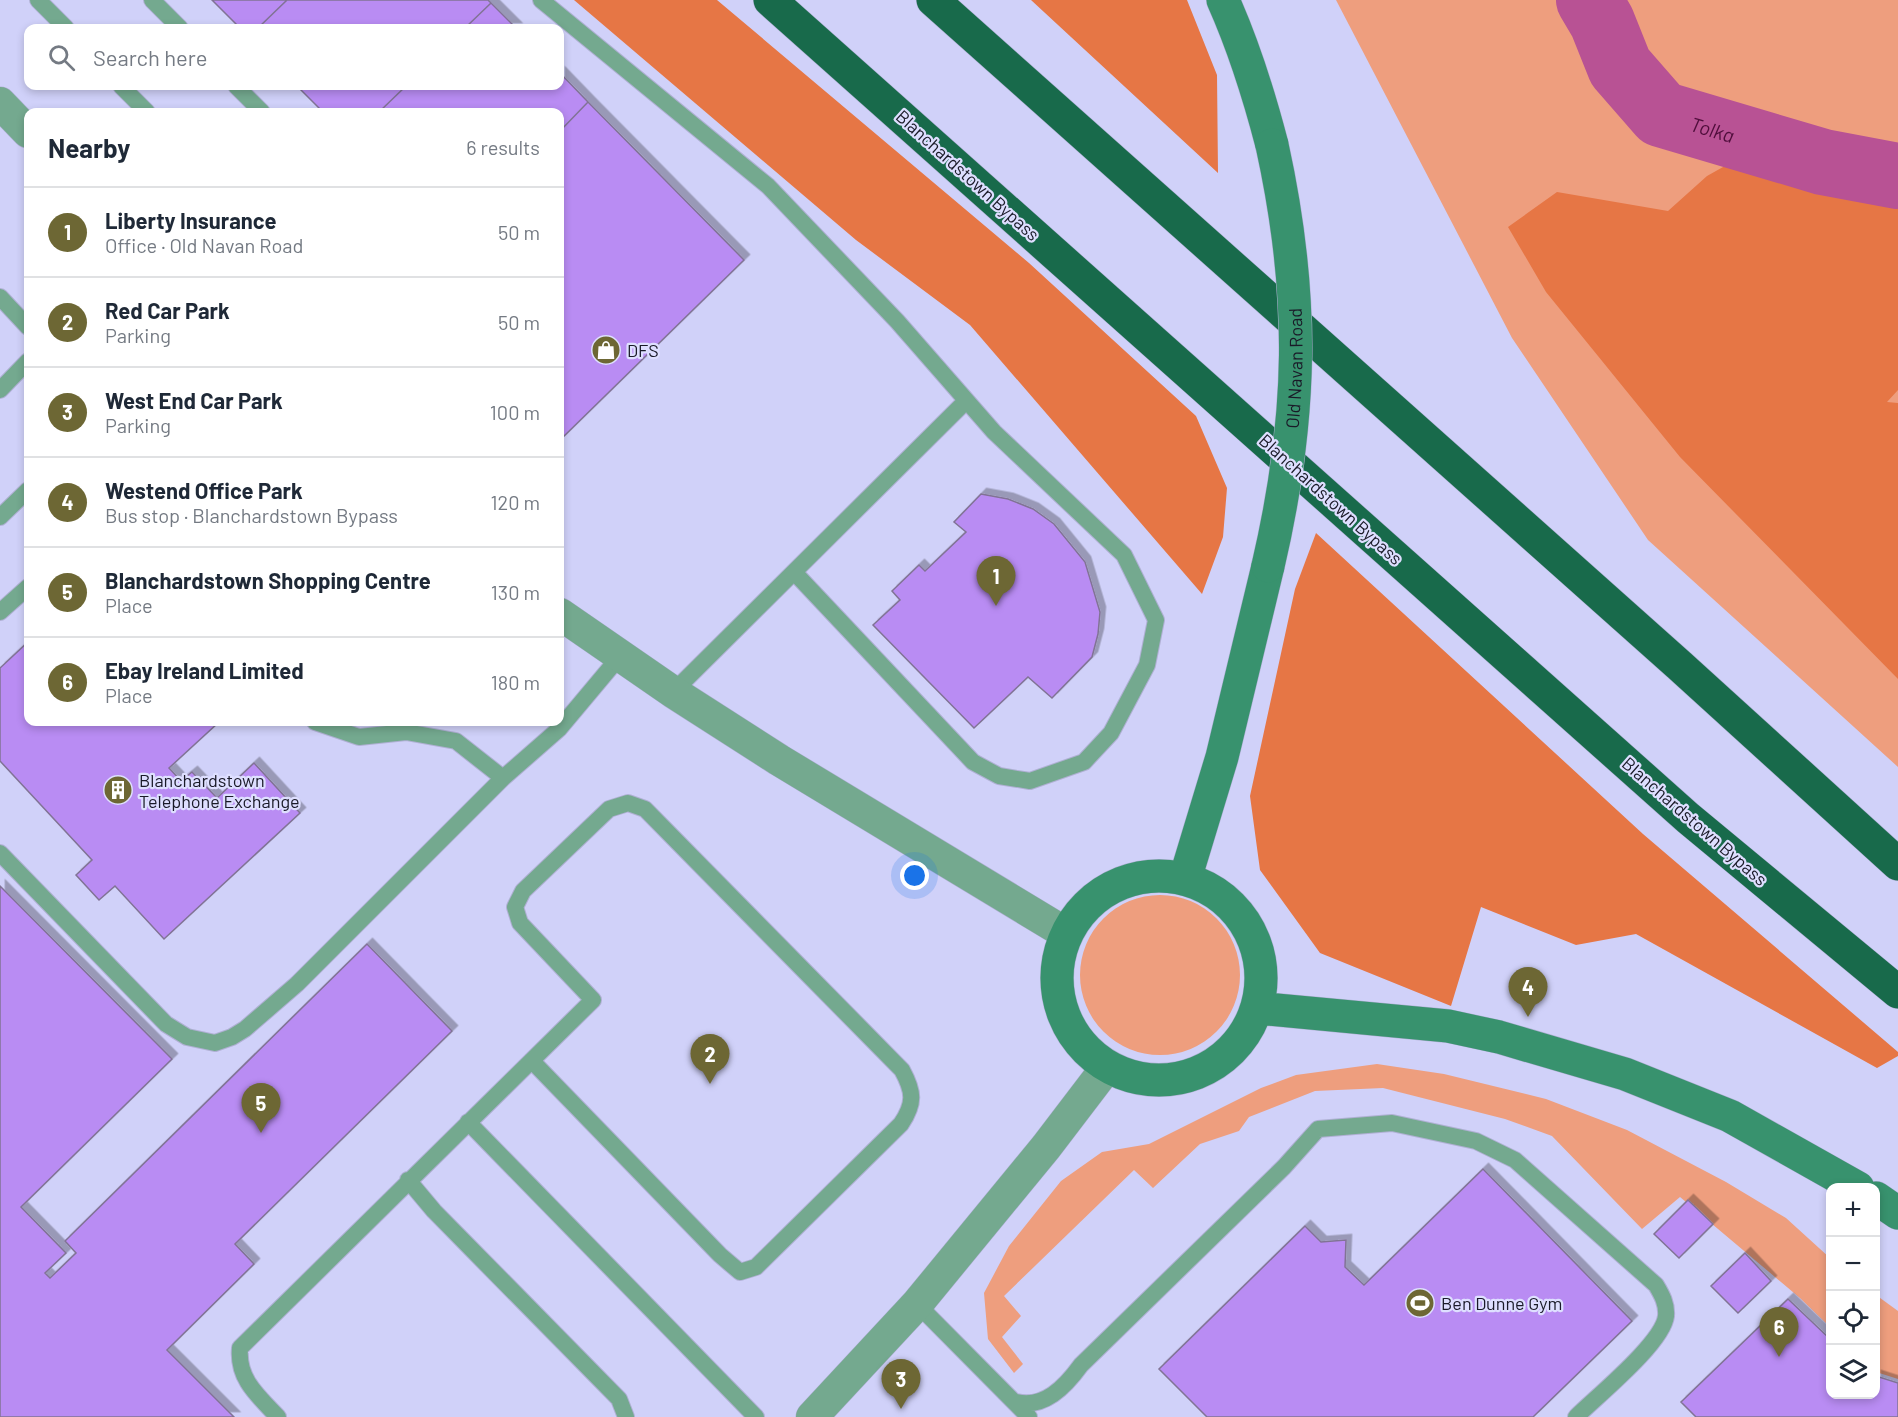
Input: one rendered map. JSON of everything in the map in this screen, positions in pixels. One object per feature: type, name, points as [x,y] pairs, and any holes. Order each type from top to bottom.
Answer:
[{"type":"highway","name":"Blanchardstown Bypass","points":[[770,0],[1689,818],[1898,992]]},
{"type":"highway","points":[[933,0],[1679,665],[1898,864]]},
{"type":"highway","points":[[961,0],[1391,386],[1679,665]]},
{"type":"street","name":"Old Navan Road","points":[[1185,879],[1222,756],[1278,522],[1293,430],[1298,343],[1286,210],[1272,145],[1241,43],[1223,0]]},
{"type":"street","points":[[0,103],[24,128]]},
{"type":"street","points":[[564,617],[673,692],[872,818],[1067,934]]},
{"type":"street","points":[[1146,877],[1185,879],[1215,893],[1234,908],[1249,929],[1261,968],[1257,1008],[1248,1031],[1233,1049],[1208,1068],[1179,1079],[1148,1080],[1127,1076],[1107,1067],[1080,1043],[1062,1012],[1056,977],[1059,955],[1067,934],[1089,904],[1112,887],[1146,877]]},
{"type":"street","points":[[1257,1008],[1448,1026],[1498,1037],[1604,1067],[1730,1116],[1849,1183]]},
{"type":"street","points":[[812,1417],[917,1304],[1046,1147],[1107,1067]]},
{"type":"street","points":[[1880,1201],[1898,1212]]},
{"type":"lane","points":[[38,0],[62,24]]},
{"type":"lane","points":[[152,0],[176,24]]},
{"type":"lane","points":[[540,0],[768,186],[897,321],[994,432],[1124,555],[1146,595],[1156,620],[1147,664],[1111,733],[1084,762],[1030,781],[999,777],[973,762],[794,572]]},
{"type":"lane","points":[[125,90],[143,108]]},
{"type":"lane","points":[[240,90],[258,108]]},
{"type":"lane","points":[[0,297],[24,323]]},
{"type":"lane","points":[[0,390],[24,365]]},
{"type":"lane","points":[[673,692],[966,401]]},
{"type":"lane","points":[[0,518],[24,494]]},
{"type":"lane","points":[[0,612],[24,591]]},
{"type":"lane","points":[[564,723],[621,656]]},
{"type":"lane","points":[[328,726],[359,736],[406,732],[456,741],[503,778]]},
{"type":"lane","points":[[0,853],[166,1024],[187,1037],[215,1043],[245,1029],[297,984],[503,778],[562,726]]},
{"type":"lane","points":[[278,1417],[251,1390],[238,1365],[240,1348],[593,1000],[520,923],[515,907],[523,891],[609,808],[628,803],[645,808],[902,1070],[911,1088],[913,1101],[901,1124],[756,1267],[740,1272],[720,1255],[532,1061]]},
{"type":"lane","points":[[468,1122],[756,1417]]},
{"type":"lane","points":[[1016,1402],[1028,1405],[1050,1398],[1070,1380],[1081,1365],[1284,1167],[1318,1129],[1392,1123],[1476,1141],[1515,1160],[1656,1286],[1665,1301],[1666,1318],[1644,1352],[1576,1417]]},
{"type":"lane","points":[[408,1180],[434,1211],[619,1399],[626,1417]]},
{"type":"lane","points":[[917,1304],[1029,1417]]},
{"type":"shaded area","points":[[574,0],[717,0],[1029,263],[1196,416],[1227,488],[1223,537],[1202,594],[970,325],[856,240]]},
{"type":"shaded area","points":[[1031,0],[1187,0],[1217,75],[1218,173]]},
{"type":"shaded area","points":[[1336,0],[1898,0],[1898,767],[1648,540],[1512,338]]},
{"type":"shaded area","points":[[1748,153],[1898,195],[1898,390],[1887,402],[1898,403],[1898,679],[1680,457],[1546,292],[1508,227],[1557,192],[1668,211],[1707,176]]},
{"type":"shaded area","points":[[1316,533],[1643,834],[1898,1052],[1898,1056],[1877,1068],[1636,934],[1576,945],[1481,907],[1451,1006],[1320,953],[1260,870],[1250,796],[1295,589]]},
{"type":"shaded area","points":[[1160,895],[1191,901],[1216,919],[1234,944],[1240,975],[1234,1006],[1216,1031],[1191,1049],[1160,1055],[1129,1049],[1104,1031],[1086,1006],[1080,975],[1086,944],[1104,919],[1129,901]]},
{"type":"shaded area","points":[[1377,1064],[1444,1074],[1546,1099],[1627,1130],[1726,1182],[1786,1218],[1826,1254],[1826,1323],[1800,1298],[1680,1197],[1642,1229],[1552,1136],[1505,1119],[1383,1088],[1315,1091],[1249,1117],[1239,1131],[1200,1144],[1153,1188],[1134,1170],[1004,1296],[1021,1316],[1002,1337],[1023,1364],[1014,1373],[988,1339],[984,1293],[1009,1246],[1061,1181],[1102,1152],[1149,1144],[1261,1088],[1296,1075]]},
{"type":"shaded area","points":[[1880,1298],[1898,1311],[1898,1379],[1880,1373]]},
{"type":"building","points":[[212,0],[287,0],[262,24],[236,24]]},
{"type":"building","points":[[287,0],[488,0],[491,3],[469,24],[262,24]]},
{"type":"building","points":[[491,3],[512,24],[469,24]]},
{"type":"building","points":[[564,77],[588,102],[564,127],[564,108],[383,108],[402,90],[564,90]]},
{"type":"building","points":[[301,90],[402,90],[383,108],[319,108]]},
{"type":"building","name":"DFS","points":[[588,102],[744,260],[564,436],[564,127]]},
{"type":"building","points":[[981,494],[1008,499],[1033,509],[1054,524],[1085,562],[1100,612],[1098,634],[1092,657],[1052,698],[1028,677],[974,728],[873,625],[900,600],[892,591],[919,565],[925,571],[966,532],[954,522]]},
{"type":"building","name":"Blanchardstown Telephone Exchange","points":[[24,646],[24,726],[215,726],[169,768],[181,781],[192,772],[217,798],[254,763],[300,813],[164,939],[115,886],[99,900],[76,875],[92,860],[0,761],[0,668]]},
{"type":"building","points":[[0,886],[172,1059],[21,1207],[66,1253],[45,1273],[50,1278],[76,1253],[65,1241],[367,944],[452,1031],[235,1244],[254,1264],[167,1350],[234,1417],[0,1417]]},
{"type":"building","name":"Ben Dunne Gym","points":[[1483,1169],[1632,1321],[1533,1417],[1207,1417],[1159,1369],[1305,1226],[1321,1242],[1346,1240],[1345,1267],[1364,1285]]},
{"type":"building","points":[[1688,1200],[1713,1224],[1679,1258],[1654,1234]]},
{"type":"building","points":[[1745,1253],[1771,1281],[1738,1313],[1711,1286]]},
{"type":"building","points":[[1788,1299],[1826,1335],[1826,1399],[1880,1399],[1880,1377],[1898,1383],[1898,1417],[1696,1417],[1681,1402]]},
{"type":"waterway","name":"Tolka","points":[[1589,0],[1602,22],[1620,67],[1661,114],[1823,162],[1898,176]]},
{"type":"place","name":"DFS","points":[[606,350]]},
{"type":"place","name":"Liberty Insurance","points":[[996,606]]},
{"type":"place","name":"Blanchardstown Telephone Exchange","points":[[118,790]]},
{"type":"place","name":"Westend Office Park","points":[[1528,1017]]},
{"type":"place","name":"Red Car Park","points":[[710,1084]]},
{"type":"place","name":"Blanchardstown Shopping Centre","points":[[261,1133]]},
{"type":"place","name":"Ben Dunne Gym","points":[[1420,1303]]},
{"type":"place","name":"Ebay Ireland Limited","points":[[1779,1357]]},
{"type":"place","name":"West End Car Park","points":[[901,1409]]}]
